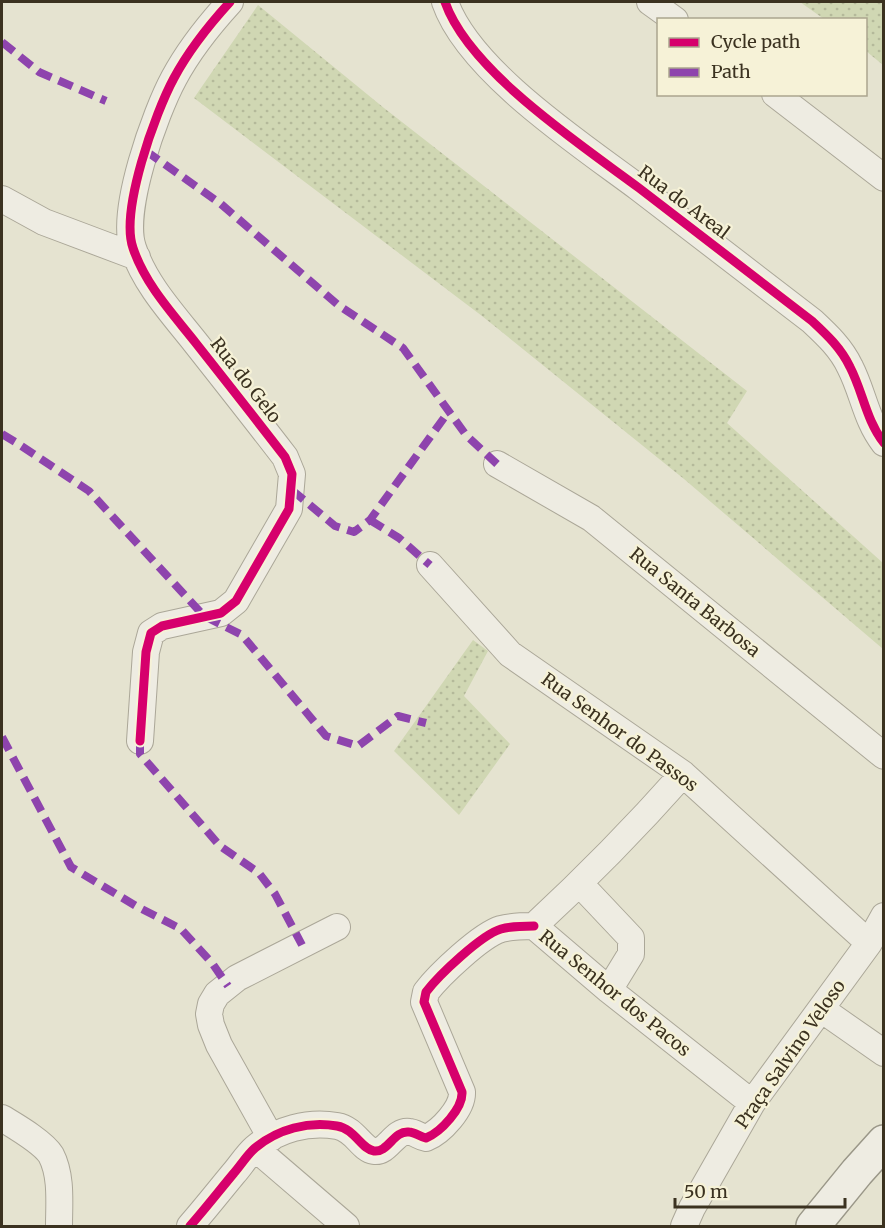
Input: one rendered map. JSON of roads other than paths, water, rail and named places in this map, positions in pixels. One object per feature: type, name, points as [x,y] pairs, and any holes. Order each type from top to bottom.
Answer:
[{"type":"street","name":"Rua do Gelo","points":[[140,741],[146,652],[151,633],[162,626],[220,613],[236,602],[289,509],[292,474],[285,457],[160,296],[142,271],[132,245],[130,218],[141,164],[156,122],[174,79],[206,29],[230,2]]},
{"type":"street","name":"Rua do Areal","points":[[445,2],[463,37],[484,63],[542,115],[812,321],[829,337],[842,352],[851,369],[869,419],[884,443]]},
{"type":"street","points":[[650,2],[672,18]]},
{"type":"street","points":[[777,96],[884,178]]},
{"type":"street","points":[[2,199],[44,222],[137,257]]},
{"type":"street","name":"Rua Santa Barbosa","points":[[497,464],[591,518],[884,756]]},
{"type":"street","name":"Rua Senhor do Passos","points":[[430,565],[510,654],[683,774],[869,943]]},
{"type":"street","name":"Rua Senhor dos Pacos","points":[[683,774],[639,824],[580,884],[534,926],[609,990],[752,1103]]},
{"type":"street","points":[[580,884],[632,938],[631,954],[609,990]]},
{"type":"street","name":"Praça Salvino Veloso","points":[[684,1227],[752,1103],[869,943],[884,916]]},
{"type":"street","points":[[190,1227],[263,1143],[294,1127],[309,1124],[339,1126],[348,1129],[369,1149],[375,1151],[380,1151],[404,1132],[408,1131],[426,1138],[434,1135],[456,1112],[462,1092],[424,1002],[426,992],[488,935],[512,927],[534,926]]},
{"type":"street","points":[[337,927],[237,978],[217,994],[211,1004],[209,1014],[219,1045],[263,1143],[345,1227]]},
{"type":"street","points":[[820,1009],[884,1053]]},
{"type":"street","points":[[2,1118],[42,1145],[51,1155],[59,1186],[59,1227]]},
{"type":"street","points":[[813,1227],[884,1142]]}]
